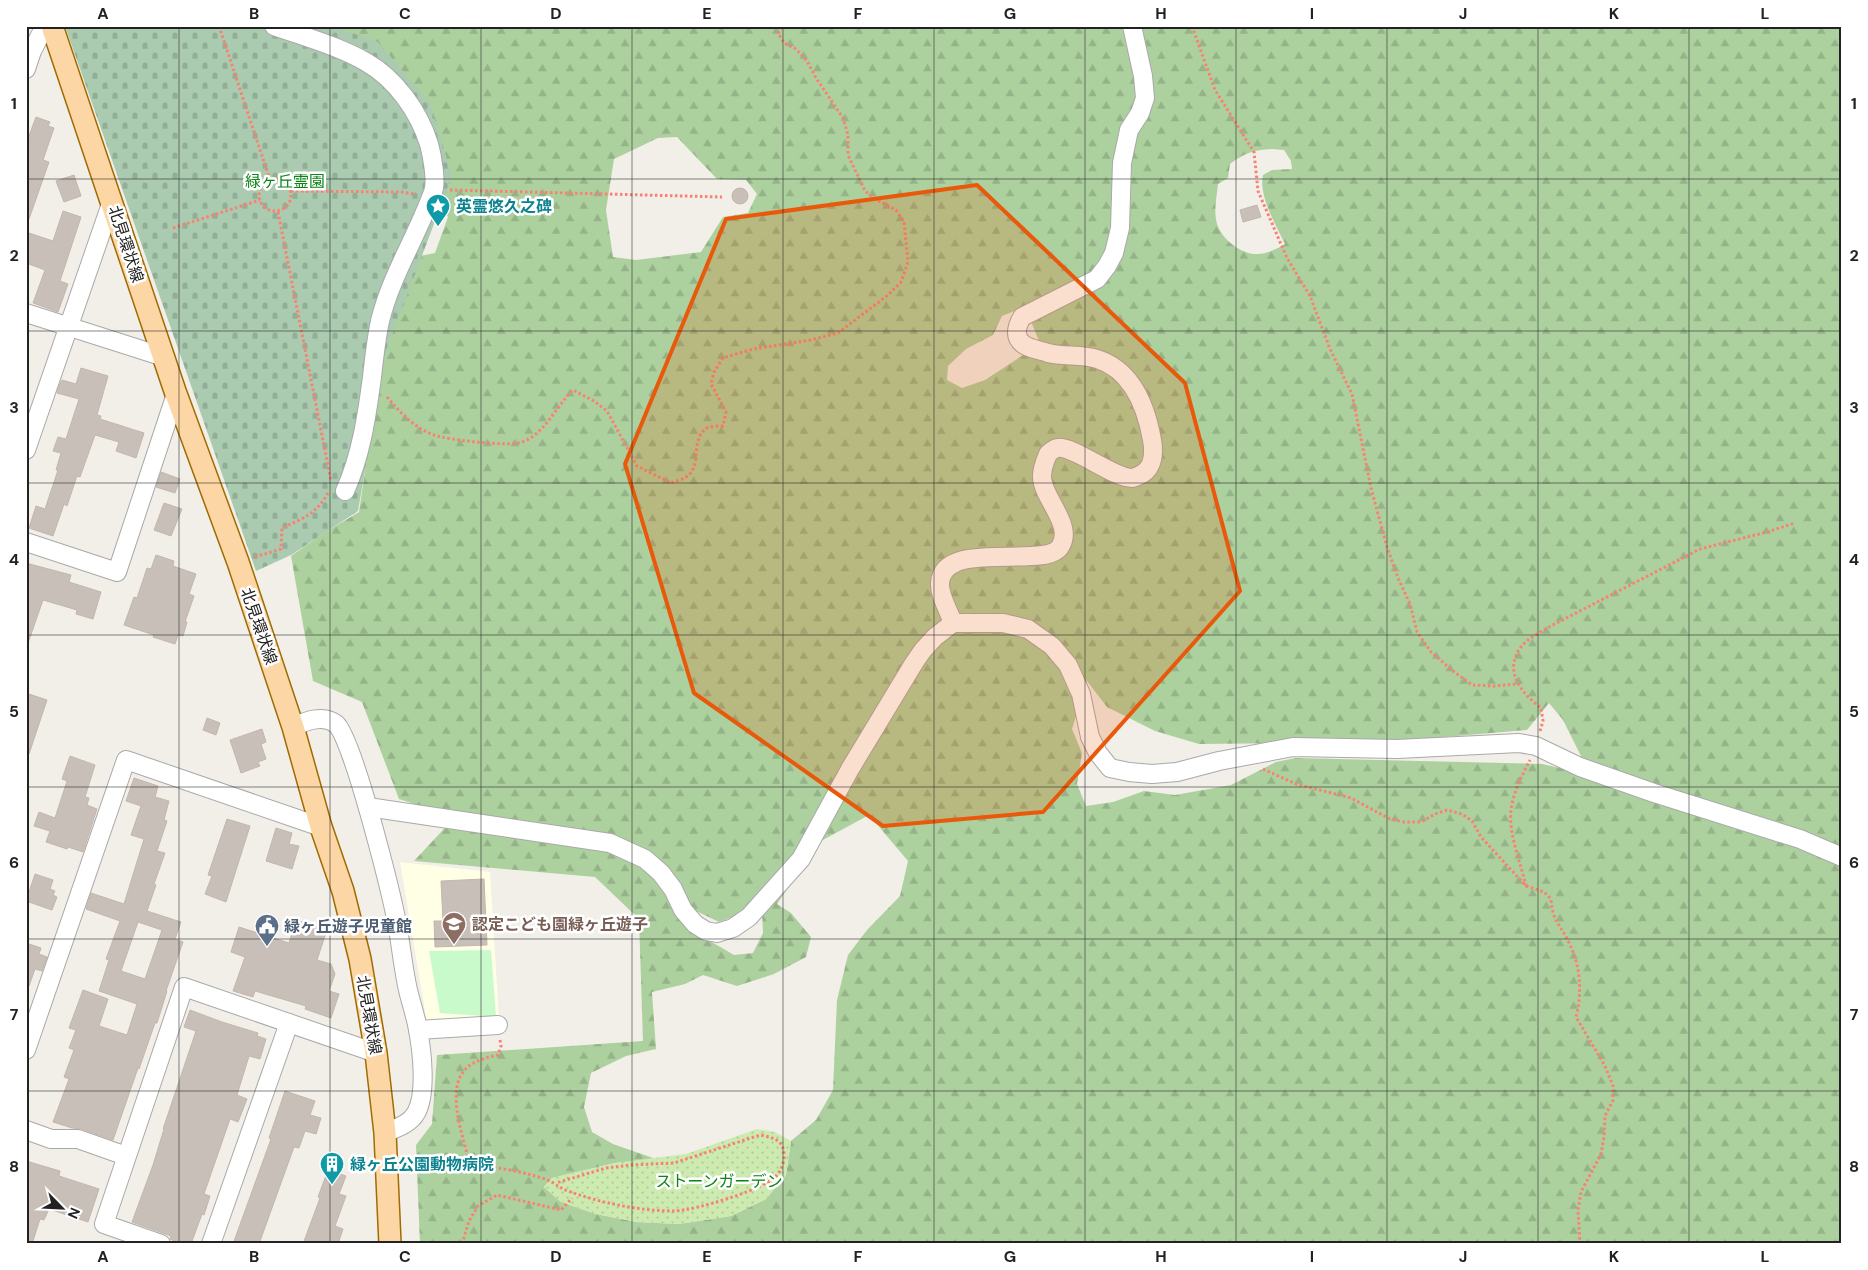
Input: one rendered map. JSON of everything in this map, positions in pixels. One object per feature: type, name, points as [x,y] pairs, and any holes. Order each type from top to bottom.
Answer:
[{"type":"main road","name":"北見環状線","points":[[52,26],[176,394],[238,562],[293,727],[321,827],[347,906],[360,959],[376,1053],[385,1133],[390,1244]]},
{"type":"street","points":[[26,69],[32,51],[45,26]]},
{"type":"street","points":[[274,26],[350,54],[367,62],[387,78],[414,108],[424,127],[432,155],[432,194],[386,299],[376,343],[372,379],[354,472],[345,491]]},
{"type":"street","points":[[954,622],[941,589],[940,581],[944,572],[950,566],[978,558],[1034,557],[1052,554],[1060,548],[1065,537],[1064,526],[1041,478],[1048,454],[1058,448],[1068,450],[1116,473],[1132,478],[1144,473],[1152,464],[1154,448],[1150,424],[1135,389],[1125,375],[1096,358],[1058,355],[1023,344],[1018,338],[1016,327],[1022,317],[1097,279],[1108,266],[1114,252],[1120,228],[1122,163],[1130,130],[1140,113],[1145,98],[1143,76],[1132,26]]},
{"type":"street","points":[[26,450],[112,201]]},
{"type":"street","points":[[26,313],[164,357]]},
{"type":"street","points":[[26,542],[117,572],[176,394]]},
{"type":"street","points":[[368,807],[610,843],[645,859],[661,873],[673,889],[683,910],[695,924],[706,931],[717,933],[733,928],[749,917],[801,859],[850,769],[923,650],[935,637],[954,622],[1003,623],[1028,629],[1052,646],[1068,665],[1081,694],[1090,737],[1098,753],[1110,768],[1152,774],[1177,772],[1219,761],[1293,747],[1397,749],[1519,743],[1536,746],[1589,770],[1654,793],[1777,831],[1825,848],[1842,857]]},
{"type":"street","points":[[293,727],[307,721],[319,719],[329,720],[337,724],[353,758],[368,807],[396,920],[408,989],[418,1030],[422,1075],[420,1099],[416,1114],[404,1125],[385,1133]]},
{"type":"street","points":[[26,1050],[126,760],[321,827]]},
{"type":"street","points":[[161,1244],[104,1224],[184,987],[376,1053]]},
{"type":"street","points":[[211,1244],[290,1023]]},
{"type":"street","points":[[418,1030],[498,1025]]},
{"type":"street","points":[[26,1130],[51,1139],[78,1140],[126,1156]]},
{"type":"path","points":[[219,26],[270,180]]},
{"type":"path","points":[[372,379],[409,421],[434,435],[504,445],[522,442],[540,430],[573,390],[607,410],[637,466],[671,483],[687,477],[695,466],[699,437],[708,427],[723,426],[726,412],[711,384],[714,372],[723,358],[753,349],[811,340],[838,333],[888,295],[901,282],[908,262],[904,222],[896,210],[876,200],[865,191],[848,154],[848,135],[843,118],[807,61],[796,49],[784,43],[778,33],[783,26]]},
{"type":"path","points":[[1192,26],[1215,90],[1254,152],[1258,191],[1287,258],[1310,296],[1330,349],[1352,394],[1373,496],[1387,547],[1410,604],[1417,632],[1431,652],[1472,685],[1495,686],[1517,684]]},
{"type":"path","points":[[278,179],[284,181],[291,191],[292,198],[290,204],[278,212],[267,210],[260,200],[261,187],[270,180],[278,179]]},
{"type":"path","points":[[291,191],[722,197]]},
{"type":"path","points":[[173,228],[260,200]]},
{"type":"path","points":[[253,558],[281,549],[282,528],[309,515],[321,506],[332,487],[278,212]]},
{"type":"path","points":[[1526,886],[1512,831],[1510,811],[1520,781],[1536,746],[1543,721],[1541,708],[1527,698],[1517,684],[1513,669],[1517,652],[1527,641],[1547,628],[1700,549],[1768,532],[1795,522]]},
{"type":"path","points":[[1253,755],[1261,768],[1274,776],[1296,784],[1351,798],[1390,819],[1404,822],[1421,822],[1447,810],[1462,814],[1472,821],[1481,837],[1526,886],[1544,892],[1551,899],[1552,911],[1556,922],[1571,946],[1578,965],[1580,1002],[1576,1017],[1604,1066],[1613,1086],[1613,1100],[1605,1116],[1601,1154],[1581,1192],[1578,1211],[1580,1244]]},
{"type":"path","points":[[470,1165],[459,1122],[455,1091],[459,1076],[470,1064],[498,1055],[501,1046],[498,1025]]},
{"type":"path","points":[[431,1157],[450,1165],[498,1167],[556,1183],[563,1189],[629,1207],[678,1211],[731,1198],[765,1184],[776,1177],[782,1168],[785,1158],[784,1149],[780,1142],[760,1134],[674,1163],[606,1168],[556,1183]]},
{"type":"path","points":[[462,1244],[469,1221],[478,1206],[497,1195],[519,1202],[561,1210],[572,1198]]},
{"type":"highlighted area","points":[[977,185],[1185,383],[1240,591],[1043,812],[883,826],[694,693],[625,464],[726,219]]},
{"type":"shaded area","name":"認定こども園緑ヶ丘遊子","points":[[400,862],[490,872],[499,1019],[427,1023]]},
{"type":"green space","name":"緑ヶ丘霊園","points":[[65,26],[332,26],[378,42],[430,103],[452,176],[385,354],[358,511],[291,555],[256,571]]},
{"type":"green space","points":[[318,26],[1842,26],[1842,1244],[420,1244],[416,1145],[432,1124],[437,1055],[643,1041],[639,919],[595,877],[414,861],[455,817],[399,799],[362,702],[313,681],[291,556],[359,512],[382,355],[420,256],[435,253],[448,217]],"holes":[[[677,137],[717,179],[746,180],[757,194],[748,213],[723,217],[701,252],[636,260],[613,257],[606,210],[614,159],[658,138]],[[1260,150],[1284,150],[1291,161],[1292,169],[1272,170],[1263,175],[1262,183],[1265,201],[1285,244],[1267,253],[1255,254],[1242,251],[1230,243],[1218,225],[1215,206],[1218,184],[1228,178],[1230,164],[1245,155]],[[1019,309],[1031,321],[1040,344],[985,380],[962,388],[947,380],[948,366],[966,349],[993,335],[1002,316]],[[1087,681],[1107,707],[1155,731],[1199,744],[1387,742],[1527,730],[1549,703],[1563,720],[1581,756],[1582,773],[1542,764],[1295,758],[1276,762],[1231,785],[1175,795],[1144,791],[1113,802],[1086,806],[1077,784],[1082,753],[1072,729]],[[869,815],[908,861],[900,896],[867,930],[848,955],[837,1000],[833,1090],[816,1120],[791,1141],[786,1175],[766,1199],[731,1216],[679,1224],[637,1222],[596,1214],[561,1202],[544,1187],[552,1178],[615,1163],[656,1159],[613,1144],[592,1132],[584,1107],[591,1073],[626,1056],[656,1049],[652,992],[685,984],[703,975],[737,986],[774,974],[806,957],[811,937],[791,913],[777,904],[790,885],[797,854]],[[679,886],[694,910],[719,922],[744,913],[762,913],[763,933],[753,953],[734,955],[698,934]]]},
{"type":"green space","points":[[491,950],[496,1017],[440,1013],[429,951]]},
{"type":"green space","name":"ストーンガーデン","points":[[757,1129],[775,1132],[791,1141],[786,1175],[766,1199],[731,1216],[679,1224],[637,1222],[596,1214],[561,1202],[544,1187],[552,1178],[615,1163],[686,1154]]},
{"type":"building","points":[[36,117],[50,122],[48,126],[54,128],[43,160],[49,162],[29,219],[26,219],[26,144]]},
{"type":"building","points":[[74,175],[81,196],[64,202],[56,181]]},
{"type":"building","points":[[740,188],[748,196],[740,204],[732,196]]},
{"type":"building","points":[[1257,205],[1261,217],[1243,222],[1240,210]]},
{"type":"building","points":[[63,211],[81,217],[60,281],[68,284],[58,312],[33,303],[45,270],[26,263],[26,232],[53,241]]},
{"type":"building","points":[[81,368],[108,376],[97,415],[101,416],[100,419],[144,433],[136,458],[116,451],[119,442],[95,435],[80,477],[77,476],[67,506],[64,504],[53,536],[29,528],[36,506],[45,509],[58,470],[56,470],[61,453],[53,451],[58,437],[66,439],[79,399],[57,393],[59,386],[62,380],[76,384]]},
{"type":"building","points":[[161,472],[180,479],[175,493],[156,487]]},
{"type":"building","points":[[164,503],[182,509],[171,536],[154,530]]},
{"type":"building","points":[[156,555],[174,561],[173,566],[196,574],[189,594],[194,596],[185,622],[187,622],[183,636],[178,635],[175,644],[124,625],[134,597],[137,598],[147,568],[151,569]]},
{"type":"building","points":[[26,563],[71,575],[69,582],[101,592],[93,619],[76,614],[77,610],[43,600],[28,643],[26,642]]},
{"type":"building","points":[[26,693],[47,700],[29,754],[26,754]]},
{"type":"building","points":[[207,718],[220,723],[216,735],[203,730]]},
{"type":"building","points":[[262,729],[266,742],[261,744],[266,759],[258,762],[260,766],[241,773],[230,740]]},
{"type":"building","points":[[70,756],[95,765],[85,797],[89,798],[87,805],[97,809],[83,852],[46,842],[50,831],[34,826],[39,812],[55,818],[67,781],[62,779]]},
{"type":"building","points":[[134,778],[158,786],[155,797],[169,801],[164,820],[167,821],[157,851],[165,853],[147,911],[181,922],[175,939],[183,942],[157,1023],[155,1023],[138,1068],[113,1140],[82,1129],[53,1122],[69,1079],[64,1077],[74,1050],[69,1048],[76,1030],[69,1028],[83,990],[108,999],[99,1026],[127,1035],[137,1004],[99,991],[109,960],[106,959],[120,921],[86,909],[91,893],[124,904],[144,839],[131,835],[141,806],[126,801]],"holes":[[[138,922],[162,930],[145,979],[121,971]]]},
{"type":"building","points":[[227,819],[250,826],[226,902],[205,894],[212,876],[208,875]]},
{"type":"building","points":[[276,828],[292,833],[289,844],[299,846],[292,869],[266,861]]},
{"type":"building","points":[[35,874],[53,880],[50,889],[55,891],[53,895],[57,897],[52,910],[26,901]]},
{"type":"building","points":[[484,879],[487,945],[435,947],[434,921],[443,921],[441,881]]},
{"type":"building","points":[[296,920],[327,930],[317,960],[331,964],[335,974],[329,991],[339,994],[331,1018],[305,1009],[306,1006],[255,991],[253,997],[233,991],[245,957],[231,952],[239,927],[289,943]]},
{"type":"building","points":[[26,943],[41,948],[39,954],[47,957],[42,971],[35,969],[29,986],[26,986]]},
{"type":"building","points":[[190,1010],[258,1033],[257,1036],[266,1039],[260,1059],[249,1056],[237,1095],[247,1099],[238,1122],[230,1119],[204,1194],[210,1196],[204,1215],[202,1214],[191,1244],[182,1244],[170,1239],[171,1236],[132,1222],[153,1165],[196,1031],[184,1027]]},
{"type":"building","points":[[285,1091],[315,1101],[310,1115],[321,1118],[316,1134],[305,1131],[299,1148],[294,1147],[259,1244],[233,1244],[271,1139],[269,1138]]},
{"type":"building","points":[[26,1161],[60,1171],[59,1176],[99,1189],[88,1222],[49,1209],[44,1220],[40,1219],[32,1244],[26,1244]]},
{"type":"building","points":[[328,1170],[346,1176],[339,1194],[346,1196],[335,1226],[343,1229],[338,1244],[303,1244],[320,1198],[318,1197]]},
{"type":"place","name":"英霊悠久之碑","points":[[438,227]]},
{"type":"place","name":"認定こども園緑ヶ丘遊子","points":[[454,945]]},
{"type":"place","name":"緑ヶ丘遊子児童館","points":[[267,947]]},
{"type":"place","name":"緑ヶ丘公園動物病院","points":[[332,1185]]}]
